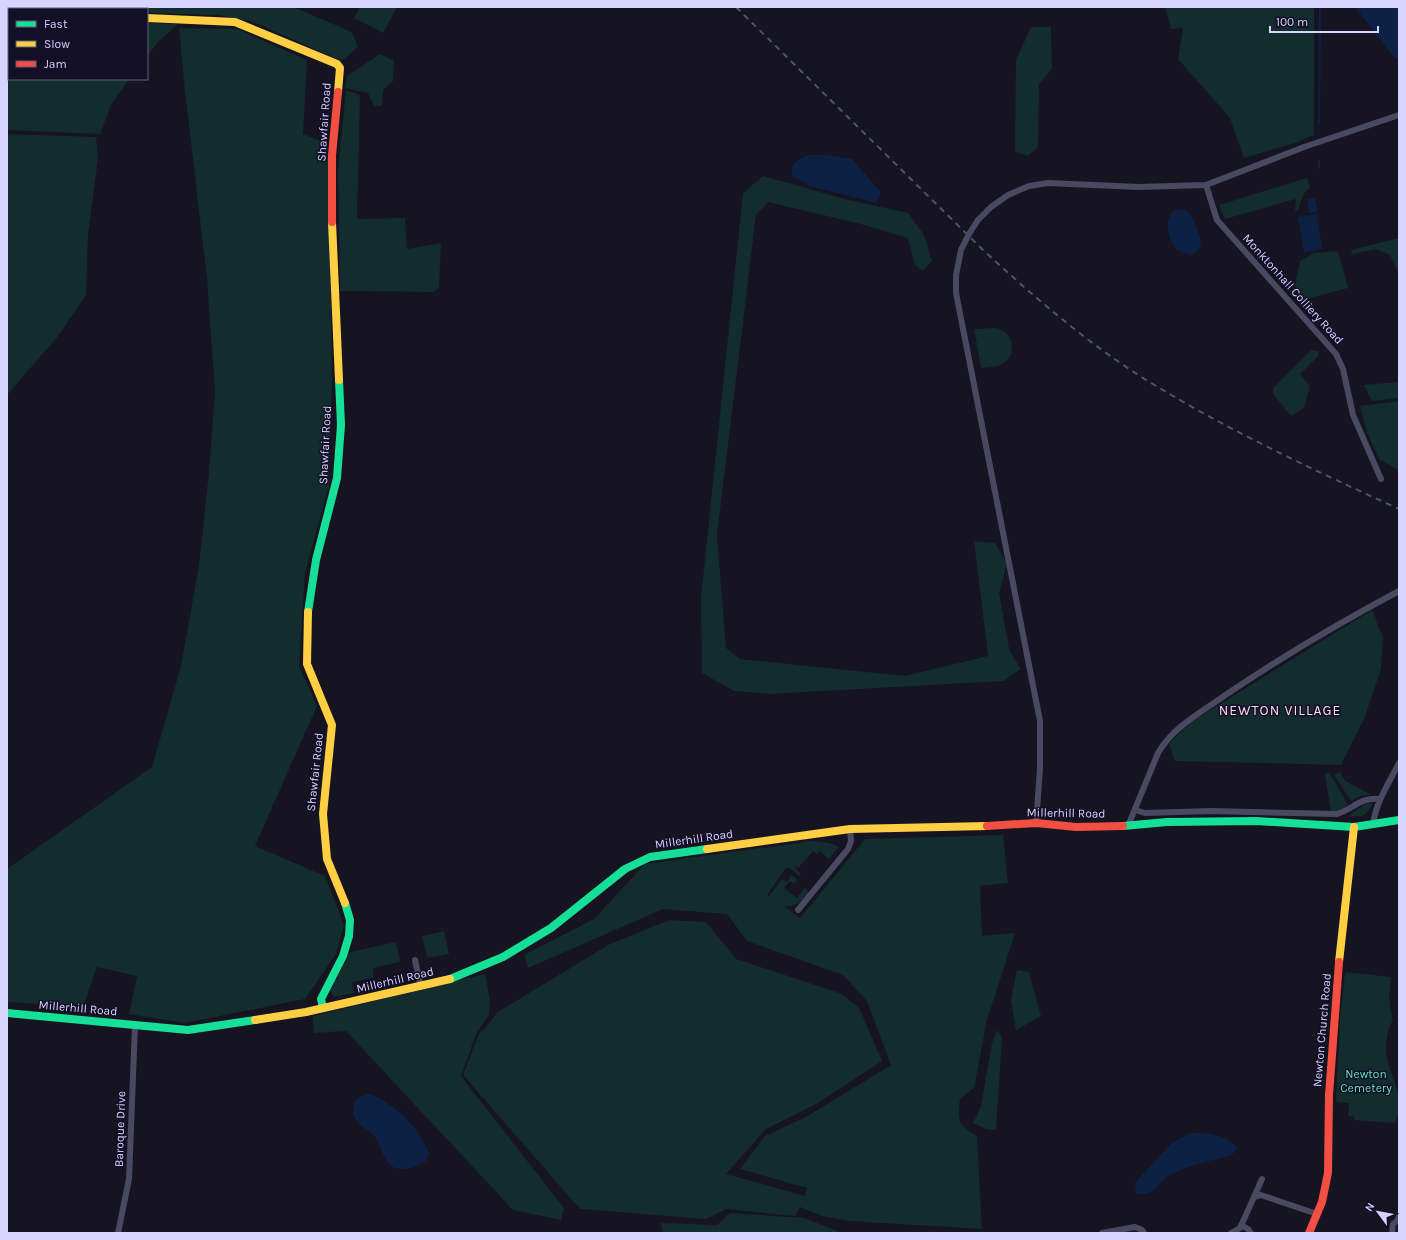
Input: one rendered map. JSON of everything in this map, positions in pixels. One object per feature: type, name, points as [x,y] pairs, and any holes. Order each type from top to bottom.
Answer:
[{"type":"street","name":"Shawfair Road","points":[[148,18],[235,22],[337,64],[340,68],[332,155],[332,227],[341,425],[338,478],[316,560],[307,616],[306,643],[307,664],[332,725],[323,814],[327,859],[345,902],[350,920],[349,936],[343,956],[322,999],[323,1008]]},
{"type":"street","points":[[1036,823],[1040,769],[1040,721],[956,293],[956,275],[961,250],[978,220],[991,207],[1008,195],[1029,186],[1048,183],[1139,187],[1206,185],[1304,147],[1399,114]]},
{"type":"street","name":"Monktonhall Colliery Road","points":[[1206,185],[1217,220],[1336,354],[1343,369],[1352,415],[1381,479]]},
{"type":"street","points":[[1128,826],[1158,753],[1165,741],[1179,727],[1243,683],[1309,642],[1399,591]]},
{"type":"street","points":[[1373,824],[1374,813],[1399,763]]},
{"type":"street","points":[[1135,810],[1145,813],[1211,811],[1337,814],[1344,812],[1362,800],[1370,798],[1380,800]]},
{"type":"street","name":"Millerhill Road","points":[[7,1014],[188,1030],[323,1008],[421,987],[457,977],[503,958],[551,928],[625,869],[650,857],[850,829],[927,826],[1009,826],[1036,823],[1076,827],[1128,826],[1167,822],[1256,820],[1354,827],[1399,820]]},
{"type":"street","name":"Newton Church Road","points":[[1309,1233],[1325,1189],[1328,1173],[1329,1095],[1336,993],[1354,827]]},
{"type":"street","points":[[798,910],[848,849],[851,841],[850,829]]},
{"type":"street","points":[[415,960],[421,987]]},
{"type":"street","name":"Baroque Drive","points":[[118,1233],[129,1179],[135,1025]]},
{"type":"street","points":[[1231,1233],[1241,1225],[1262,1179]]},
{"type":"street","points":[[1254,1197],[1261,1195],[1317,1214]]},
{"type":"street","points":[[1392,1233],[1393,1224],[1398,1220],[1399,1215]]},
{"type":"street","points":[[1241,1225],[1248,1229],[1250,1233]]},
{"type":"street","points":[[1102,1233],[1135,1227],[1142,1230],[1144,1233]]},
{"type":"green space","points":[[7,7],[293,7],[352,32],[358,47],[342,61],[251,21],[219,15],[148,13],[148,8]]},
{"type":"green space","points":[[360,7],[397,7],[383,33],[354,18]]},
{"type":"green space","points":[[1165,7],[1314,7],[1314,135],[1295,143],[1244,158],[1230,118],[1178,59],[1183,28],[1171,29]]},
{"type":"green space","points":[[7,18],[8,80],[128,80],[111,105],[100,134],[7,130]]},
{"type":"green space","points":[[148,23],[178,24],[159,41],[148,55]]},
{"type":"green space","points":[[1031,27],[1051,27],[1052,69],[1039,84],[1038,147],[1028,156],[1015,152],[1016,60]]},
{"type":"green space","points":[[179,28],[237,29],[307,60],[303,134],[328,144],[332,380],[329,486],[305,573],[299,666],[317,706],[255,846],[325,876],[344,925],[336,954],[305,999],[185,1023],[129,1014],[137,976],[97,967],[83,1007],[7,1002],[7,869],[152,767],[181,666],[199,565],[209,472],[215,392],[207,279]]},
{"type":"green space","points":[[380,54],[394,61],[393,81],[383,90],[382,106],[374,106],[368,93],[345,88],[347,76]]},
{"type":"green space","points":[[346,90],[360,95],[357,219],[405,218],[407,249],[441,243],[439,287],[434,292],[340,291],[338,170]]},
{"type":"green space","points":[[7,134],[96,137],[98,159],[88,234],[86,295],[58,336],[7,395]]},
{"type":"green space","points":[[763,176],[845,199],[908,213],[924,235],[932,261],[922,271],[915,265],[908,238],[857,223],[768,202],[756,215],[717,535],[726,648],[740,659],[905,676],[988,656],[974,541],[995,543],[1007,564],[999,593],[1009,649],[1021,669],[1003,681],[769,694],[734,691],[702,673],[701,598],[743,193]]},
{"type":"green space","points":[[1307,178],[1310,188],[1304,193],[1298,210],[1295,210],[1296,199],[1225,219],[1219,205]]},
{"type":"green space","points":[[1399,238],[1399,274],[1390,255],[1376,249],[1352,254],[1351,250]]},
{"type":"green space","points":[[1338,251],[1348,288],[1303,300],[1295,287],[1300,261],[1314,253]]},
{"type":"green space","points":[[996,328],[1007,334],[1012,345],[1012,351],[1006,361],[1000,365],[981,368],[974,329]]},
{"type":"green space","points":[[1311,350],[1318,351],[1318,356],[1300,374],[1310,386],[1304,408],[1291,416],[1273,394],[1273,388]]},
{"type":"green space","points":[[1399,382],[1399,398],[1372,401],[1364,385]]},
{"type":"green space","points":[[1399,401],[1399,470],[1380,460],[1367,433],[1360,406]]},
{"type":"green space","points":[[1372,610],[1383,637],[1381,669],[1364,719],[1341,765],[1175,761],[1169,744],[1191,722]]},
{"type":"green space","points":[[1340,772],[1344,780],[1371,795],[1361,796],[1351,801],[1334,775]]},
{"type":"green space","points":[[1330,773],[1348,805],[1338,811],[1331,812],[1325,774]]},
{"type":"green space","points":[[1365,804],[1372,804],[1368,812],[1359,816],[1347,817]]},
{"type":"green space","points":[[1003,835],[1008,883],[980,886],[982,936],[1015,933],[987,1020],[974,1088],[960,1099],[959,1113],[960,1122],[962,1125],[977,1136],[982,1229],[850,1221],[822,1216],[800,1207],[795,1216],[726,1209],[706,1219],[580,1209],[463,1075],[478,1036],[498,1012],[608,945],[669,920],[706,922],[736,959],[842,994],[859,1008],[882,1061],[818,1103],[766,1129],[726,1174],[805,1196],[807,1188],[740,1169],[765,1136],[806,1117],[891,1065],[867,1001],[843,975],[747,941],[727,914],[663,909],[528,968],[524,955],[594,919],[645,864],[812,841],[829,843],[839,847],[829,859],[820,851],[817,854],[813,851],[798,868],[796,866],[795,868],[801,874],[799,876],[790,868],[786,868],[767,895],[769,896],[782,879],[787,882],[791,875],[798,880],[794,884],[790,881],[784,888],[797,898],[805,888],[809,892],[795,905],[784,906],[800,918],[865,839]]},
{"type":"green space","points":[[444,931],[449,954],[427,958],[422,936]]},
{"type":"green space","points":[[396,942],[400,962],[373,968],[374,977],[352,982],[354,993],[334,997],[330,991],[350,952]]},
{"type":"green space","points":[[1017,970],[1029,972],[1041,1016],[1016,1030],[1011,1000]]},
{"type":"green space","name":"Newton Cemetery","points":[[1345,972],[1391,977],[1389,998],[1393,1020],[1388,1033],[1386,1049],[1389,1066],[1399,1098],[1398,1114],[1395,1123],[1354,1120],[1354,1117],[1348,1116],[1349,1103],[1336,1102],[1340,1019]]},
{"type":"green space","points":[[485,974],[490,1000],[489,1015],[476,1034],[461,1076],[564,1208],[561,1220],[513,1210],[346,1031],[314,1033],[313,1016]]},
{"type":"green space","points":[[997,1030],[1002,1038],[996,1130],[986,1129],[973,1123],[981,1106],[992,1043]]},
{"type":"green space","points":[[730,1213],[804,1218],[840,1232],[858,1233],[663,1233],[661,1223],[717,1225]]},
{"type":"water","points":[[1355,7],[1399,7],[1399,60],[1394,57]]},
{"type":"water","points":[[808,155],[827,155],[852,159],[881,192],[876,203],[809,186],[792,175],[794,164],[801,158]]},
{"type":"water","points":[[1315,198],[1318,212],[1309,213],[1307,199]]},
{"type":"water","points":[[1176,209],[1186,211],[1191,215],[1199,234],[1201,244],[1198,251],[1191,255],[1178,251],[1174,247],[1169,236],[1169,218]]},
{"type":"water","points":[[1317,214],[1322,249],[1304,252],[1298,217]]},
{"type":"water","points":[[369,1094],[388,1103],[413,1126],[429,1153],[426,1161],[411,1168],[399,1169],[391,1166],[383,1154],[375,1137],[357,1121],[353,1113],[353,1108],[357,1098]]},
{"type":"water","points":[[1191,1133],[1216,1135],[1227,1139],[1237,1147],[1232,1155],[1177,1172],[1165,1178],[1152,1191],[1143,1194],[1136,1194],[1135,1183],[1140,1177],[1173,1142]]},
{"type":"waterway","points":[[1319,124],[1320,7]]},
{"type":"waterway","points":[[1319,161],[1319,168]]},
{"type":"railway","points":[[736,7],[982,249],[1023,286],[1087,339],[1156,386],[1215,420],[1306,466],[1399,509]]},
{"type":"traffic: fast","points":[[308,612],[316,560],[337,478],[341,425],[339,380]]},
{"type":"traffic: fast","points":[[1123,826],[1167,822],[1256,821],[1354,827],[1399,820]]},
{"type":"traffic: fast","points":[[450,979],[503,957],[551,928],[625,869],[650,857],[707,849]]},
{"type":"traffic: fast","points":[[323,1008],[321,999],[343,956],[349,936],[350,920],[345,903]]},
{"type":"traffic: fast","points":[[7,1013],[188,1030],[255,1020]]},
{"type":"traffic: slow","points":[[148,18],[235,22],[337,64],[340,68],[338,92]]},
{"type":"traffic: slow","points":[[332,222],[339,380]]},
{"type":"traffic: slow","points":[[308,612],[307,664],[332,725],[323,814],[327,859],[345,903]]},
{"type":"traffic: slow","points":[[707,849],[850,829],[987,826]]},
{"type":"traffic: slow","points":[[1339,962],[1354,827]]},
{"type":"traffic: slow","points":[[255,1020],[306,1012],[450,979]]},
{"type":"traffic: jam","points":[[332,222],[332,155],[338,92]]},
{"type":"traffic: jam","points":[[987,826],[1036,823],[1076,827],[1123,826]]},
{"type":"traffic: jam","points":[[1309,1233],[1322,1202],[1328,1173],[1329,1095],[1339,962]]},
{"type":"district","name":"NEWTON VILLAGE","points":[[1280,710]]}]
